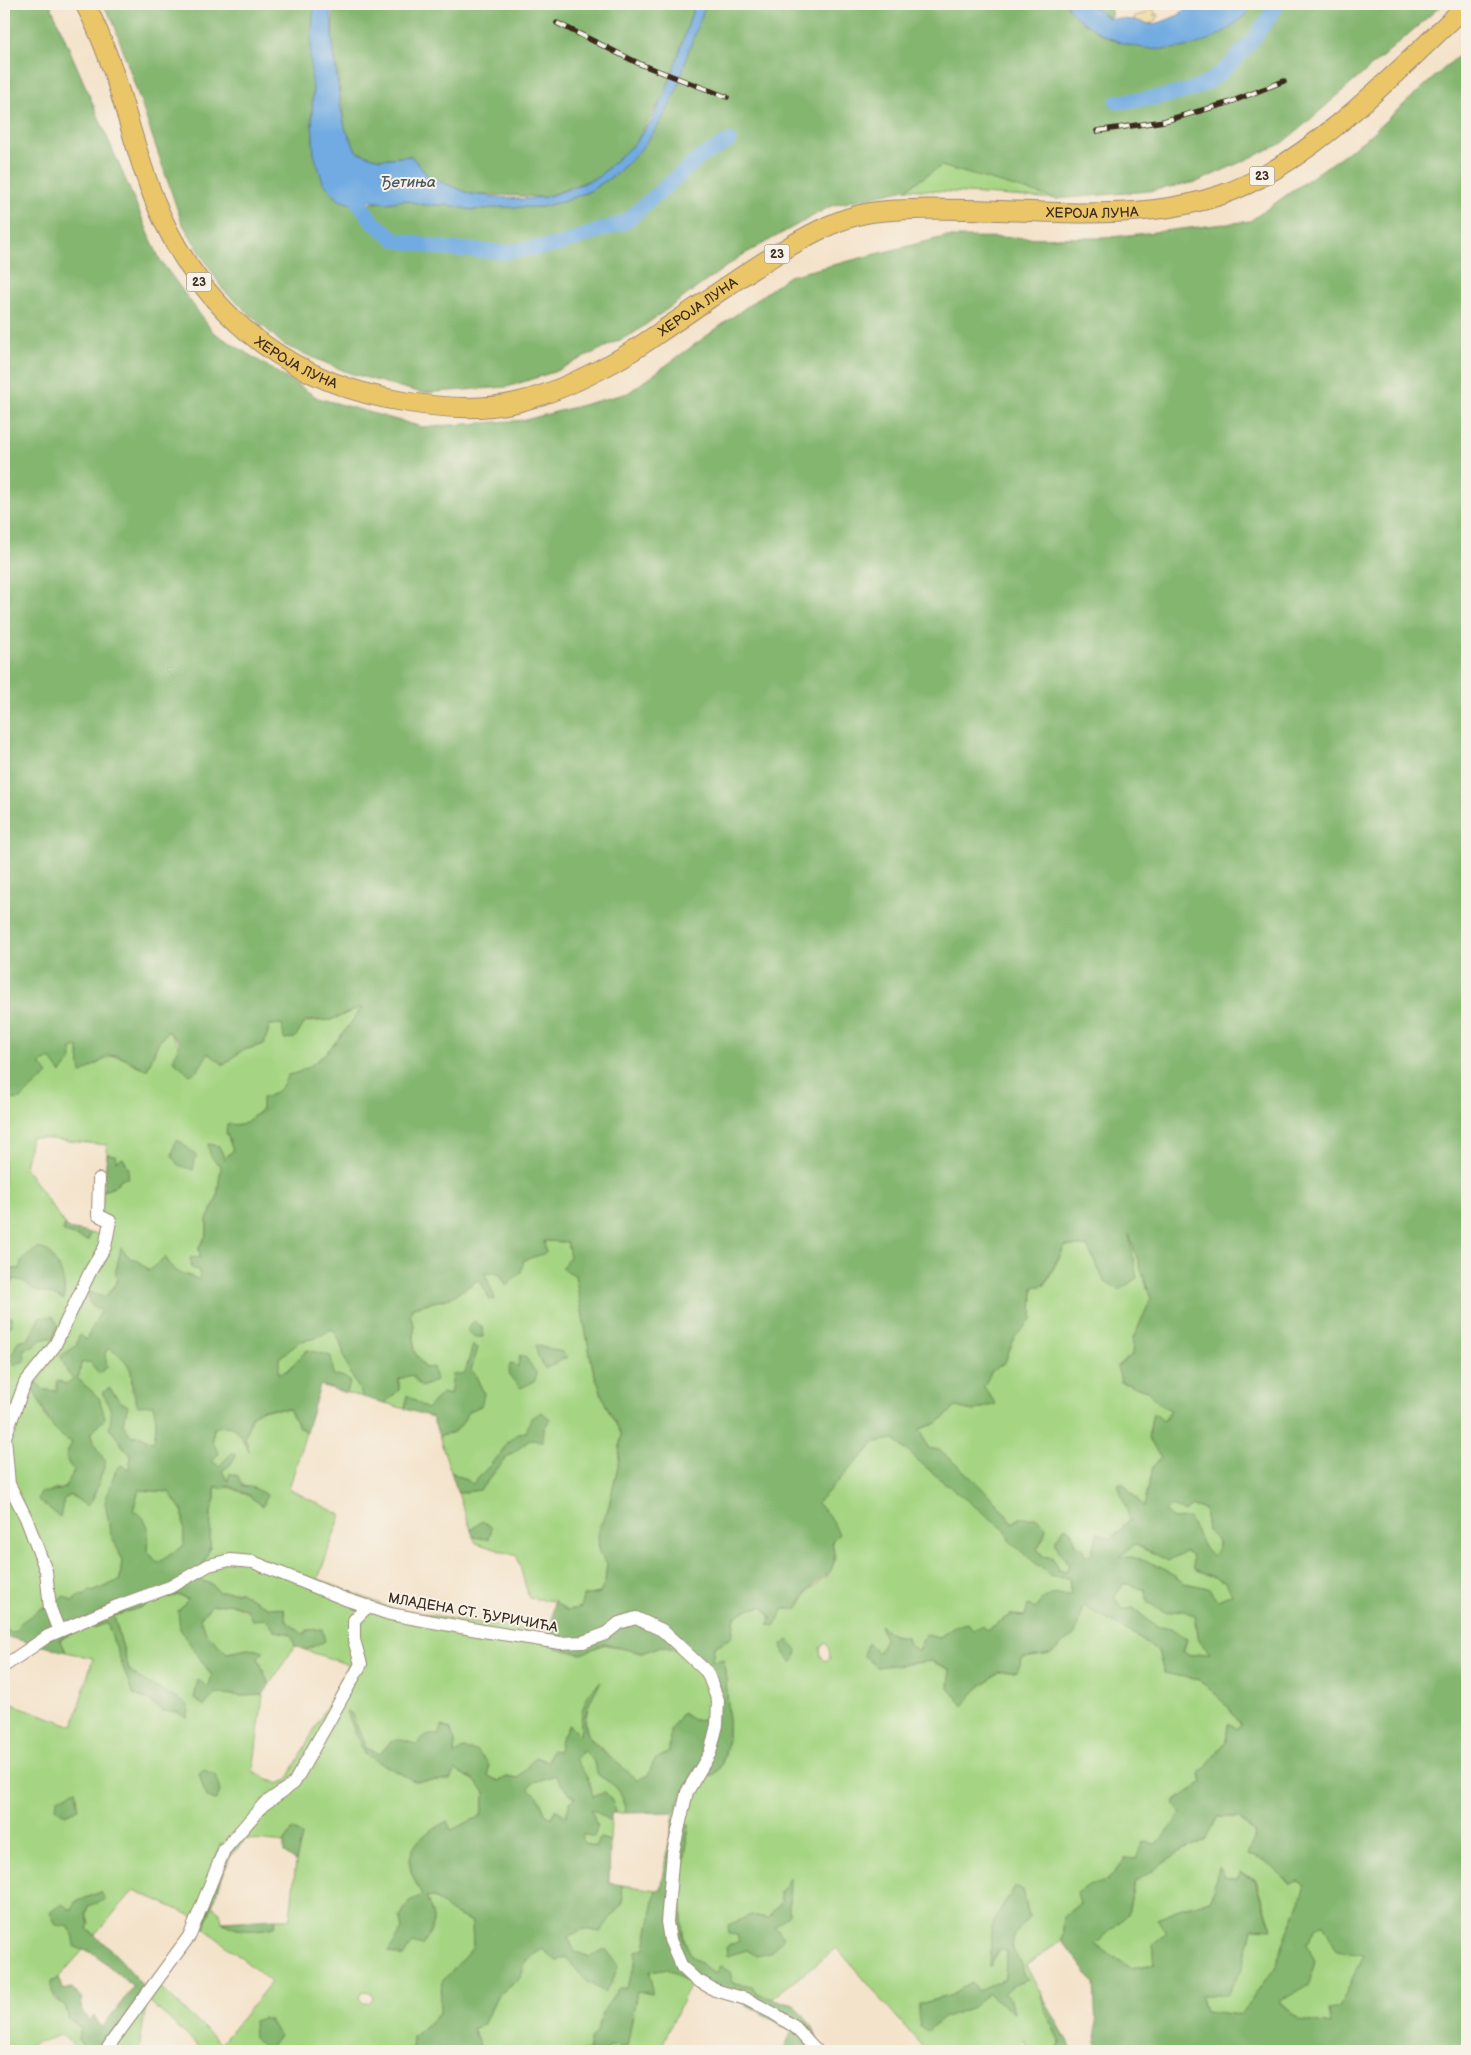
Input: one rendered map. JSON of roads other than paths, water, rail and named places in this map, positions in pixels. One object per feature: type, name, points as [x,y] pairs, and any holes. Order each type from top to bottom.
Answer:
[{"type":"main road","name":"ХЕРОЈА ЛУНА","points":[[85,4],[105,49],[156,206],[192,272],[219,306],[279,356],[332,383],[390,400],[462,408],[514,403],[536,397],[586,376],[638,348],[789,246],[834,223],[858,215],[879,211],[938,209],[1123,213],[1178,206],[1221,195],[1286,162],[1336,125],[1467,5]]},
{"type":"street","points":[[59,1631],[50,1608],[46,1571],[26,1518],[9,1484],[5,1437],[25,1383],[54,1347],[91,1270],[105,1247],[110,1221],[98,1216],[99,1178]]},
{"type":"street","name":"МЛАДЕНА СТ. ЂУРИЧИЋА","points":[[4,1666],[48,1636],[115,1607],[170,1587],[210,1565],[230,1560],[253,1562],[390,1614],[483,1631],[560,1643],[583,1642],[605,1634],[619,1623],[636,1618],[662,1630],[707,1672],[718,1700],[718,1725],[710,1753],[687,1792],[673,1852],[667,1922],[670,1940],[682,1967],[695,1979],[715,1990],[746,2000],[773,2014],[795,2028],[818,2051]]},
{"type":"street","name":"МЛАДЕНА СТ. ЂУРИЧИЋА","points":[[106,2051],[112,2040],[190,1935],[224,1850],[263,1805],[294,1783],[361,1664],[354,1640],[354,1620],[368,1606]]},
{"type":"water","name":"Ђетиња","points":[[314,4],[331,4],[332,36],[340,104],[345,128],[357,152],[380,159],[411,156],[429,177],[471,194],[522,199],[545,197],[598,177],[636,142],[651,121],[666,92],[695,4],[706,4],[688,52],[679,84],[669,107],[657,128],[637,154],[616,174],[590,191],[565,201],[541,207],[502,207],[473,210],[448,205],[425,205],[404,200],[387,203],[367,201],[354,205],[339,200],[323,182],[314,154],[312,122],[313,92],[310,58]]},
{"type":"water","points":[[1066,4],[1090,4],[1108,18],[1134,20],[1154,25],[1179,15],[1189,4],[1254,4],[1239,21],[1221,34],[1201,43],[1179,48],[1157,49],[1135,46],[1114,40],[1082,21]]},
{"type":"waterway","points":[[1117,102],[1174,94],[1206,83],[1236,58],[1264,25],[1278,4]]},
{"type":"waterway","points":[[350,186],[359,203],[373,222],[396,240],[447,249],[505,252],[557,245],[625,222],[699,158],[729,141]]},
{"type":"railway","points":[[557,23],[640,64],[727,97]]},
{"type":"railway","points":[[1097,131],[1164,121],[1228,103],[1284,81]]}]
